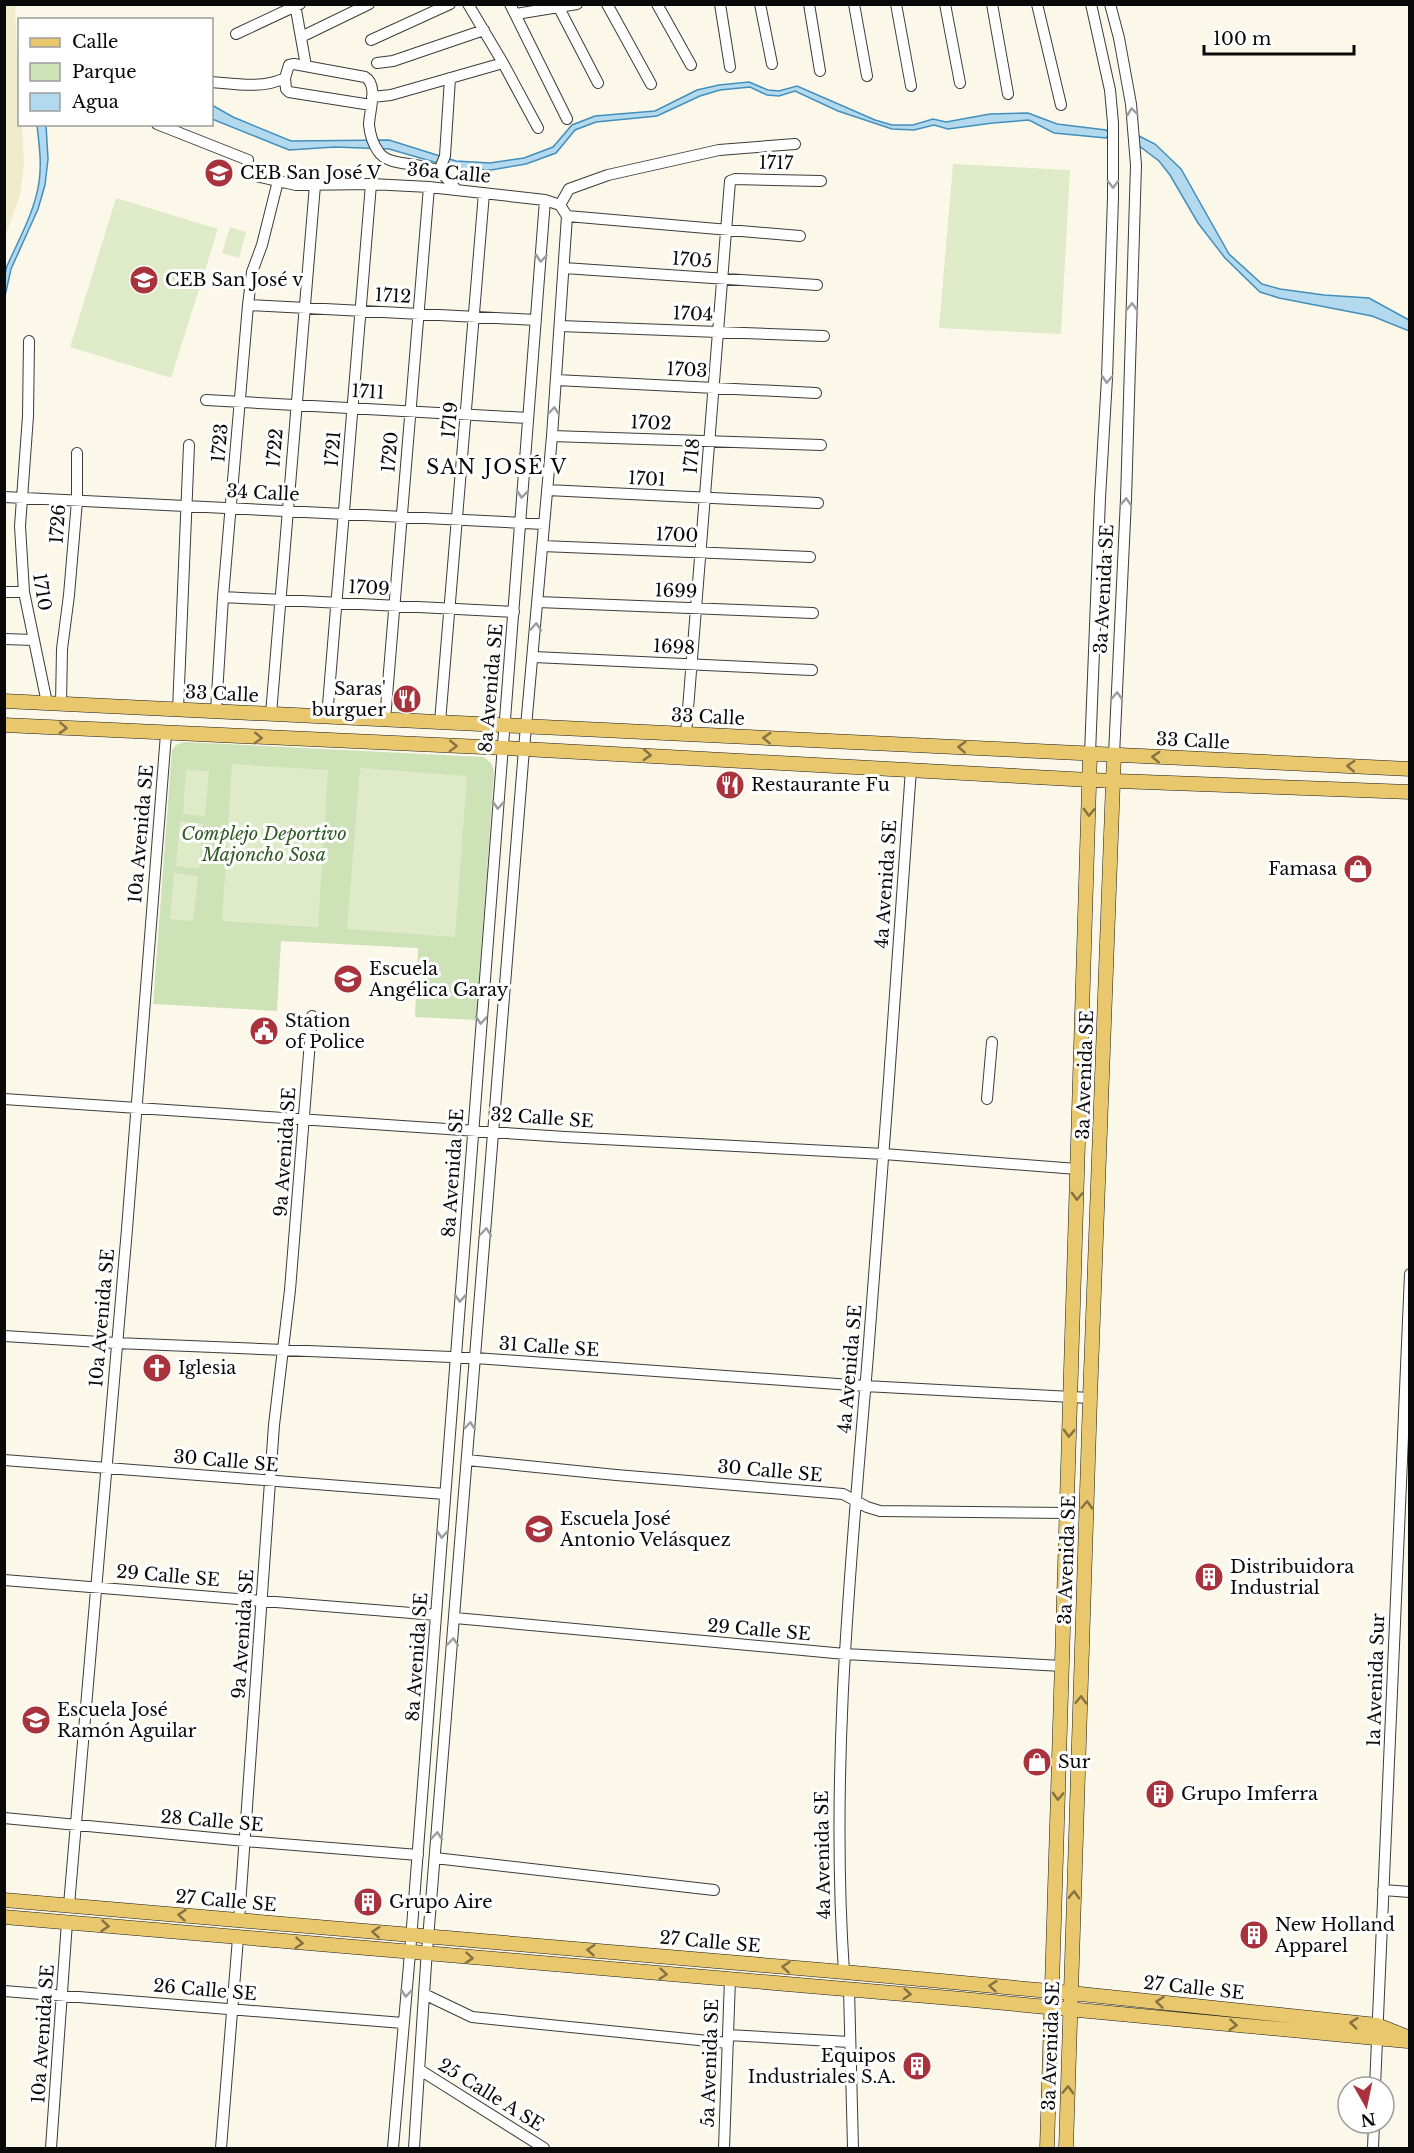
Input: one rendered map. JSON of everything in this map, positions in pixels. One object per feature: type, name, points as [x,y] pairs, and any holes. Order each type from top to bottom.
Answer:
[{"type":"main road","name":"33 Calle","points":[[4,701],[1410,769]]},
{"type":"main road","points":[[4,726],[524,749],[1090,780],[1410,792]]},
{"type":"main road","name":"3a Avenida SE","points":[[1047,2148],[1090,754]]},
{"type":"main road","name":"3a Avenida SE","points":[[1066,2148],[1090,1398],[1114,755]]},
{"type":"main road","name":"27 Calle SE","points":[[4,1900],[1051,1991],[1377,2032],[1410,2040]]},
{"type":"main road","name":"27 Calle SE","points":[[4,1917],[1070,2010],[1377,2032]]},
{"type":"street","points":[[301,37],[369,4]]},
{"type":"street","points":[[371,40],[450,4]]},
{"type":"street","points":[[468,4],[538,128]]},
{"type":"street","points":[[567,119],[513,9],[577,4]]},
{"type":"street","points":[[607,4],[651,84]]},
{"type":"street","points":[[657,4],[691,65]]},
{"type":"street","points":[[720,4],[730,67]]},
{"type":"street","points":[[760,4],[772,64]]},
{"type":"street","points":[[809,4],[820,71]]},
{"type":"street","points":[[854,4],[867,76]]},
{"type":"street","points":[[896,4],[911,86]]},
{"type":"street","points":[[945,4],[960,83]]},
{"type":"street","points":[[992,4],[1008,94]]},
{"type":"street","points":[[1037,4],[1061,105]]},
{"type":"street","name":"3a Avenida SE","points":[[1090,754],[1113,198],[1113,123],[1110,90],[1091,4]]},
{"type":"street","name":"3a Avenida SE","points":[[1110,4],[1131,104],[1136,165],[1126,499],[1114,755]]},
{"type":"street","points":[[236,34],[297,5],[306,66]]},
{"type":"street","points":[[558,6],[598,83]]},
{"type":"street","points":[[377,63],[393,61],[484,30]]},
{"type":"street","points":[[458,190],[441,169],[385,159],[379,153],[369,127],[372,101],[370,82],[365,77],[289,65],[285,78],[286,89],[289,92],[372,101],[503,63]]},
{"type":"street","points":[[213,82],[239,85],[274,84],[285,78]]},
{"type":"street","points":[[441,169],[445,156],[450,78]]},
{"type":"street","name":"36a Calle","points":[[162,126],[248,160],[247,174],[278,182],[429,187],[545,200],[560,205]]},
{"type":"street","points":[[795,144],[719,150],[608,175],[568,189],[560,205],[567,216],[800,236]]},
{"type":"street","name":"1717","points":[[730,181],[735,179],[787,179],[821,181]]},
{"type":"street","name":"1718","points":[[686,734],[730,181]]},
{"type":"street","name":"1723","points":[[216,711],[248,305],[252,272],[262,245],[278,182]]},
{"type":"street","name":"1722","points":[[271,714],[286,510],[315,184]]},
{"type":"street","name":"1721","points":[[327,717],[371,184]]},
{"type":"street","name":"1720","points":[[385,720],[429,187]]},
{"type":"street","name":"1719","points":[[440,722],[484,193]]},
{"type":"street","name":"8a Avenida SE","points":[[393,2148],[412,1935],[545,200]]},
{"type":"street","name":"8a Avenida SE","points":[[414,2148],[424,1994],[524,749],[552,436],[567,216]]},
{"type":"street","name":"1705","points":[[564,268],[817,285]]},
{"type":"street","name":"1712","points":[[248,305],[536,320]]},
{"type":"street","name":"1704","points":[[560,326],[824,336]]},
{"type":"street","name":"1710","points":[[29,341],[28,416],[20,526],[24,592],[34,640],[54,704]]},
{"type":"street","name":"1703","points":[[556,380],[816,393]]},
{"type":"street","name":"1711","points":[[206,400],[528,418]]},
{"type":"street","name":"1702","points":[[552,436],[821,445]]},
{"type":"street","points":[[178,710],[189,445]]},
{"type":"street","name":"1726","points":[[54,704],[69,595],[77,453]]},
{"type":"street","name":"1701","points":[[547,490],[818,503]]},
{"type":"street","name":"34 Calle","points":[[4,497],[544,524]]},
{"type":"street","name":"1700","points":[[542,546],[810,557]]},
{"type":"street","points":[[4,592],[24,592]]},
{"type":"street","name":"1709","points":[[224,597],[514,612]]},
{"type":"street","name":"1699","points":[[538,602],[813,613]]},
{"type":"street","points":[[4,639],[34,640]]},
{"type":"street","name":"1698","points":[[534,657],[812,670]]},
{"type":"street","name":"10a Avenida SE","points":[[69,1905],[166,734]]},
{"type":"street","name":"4a Avenida SE","points":[[844,1972],[839,1881],[840,1728],[855,1501],[884,1154],[911,769]]},
{"type":"street","name":"9a Avenida SE","points":[[239,1920],[270,1482],[290,1290],[312,1016]]},
{"type":"street","points":[[987,1099],[992,1042]]},
{"type":"street","name":"32 Calle SE","points":[[4,1099],[473,1131],[884,1154],[1077,1169]]},
{"type":"street","name":"1a Avenida Sur","points":[[1375,2075],[1410,1274]]},
{"type":"street","name":"31 Calle SE","points":[[4,1336],[282,1351],[476,1358],[866,1386],[1090,1398]]},
{"type":"street","name":"30 Calle SE","points":[[4,1460],[445,1494]]},
{"type":"street","name":"30 Calle SE","points":[[467,1460],[843,1494],[880,1510],[1067,1513]]},
{"type":"street","name":"29 Calle SE","points":[[4,1580],[436,1616]]},
{"type":"street","name":"29 Calle SE","points":[[455,1618],[845,1654],[1062,1666]]},
{"type":"street","name":"28 Calle SE","points":[[4,1818],[418,1855]]},
{"type":"street","points":[[435,1858],[714,1890]]},
{"type":"street","points":[[1383,1890],[1410,1892]]},
{"type":"street","name":"10a Avenida SE","points":[[51,2148],[68,1922]]},
{"type":"street","points":[[222,2148],[238,1938]]},
{"type":"street","name":"5a Avenida SE","points":[[724,2148],[730,1979]]},
{"type":"street","points":[[849,1989],[853,2148]]},
{"type":"street","name":"26 Calle SE","points":[[4,1991],[403,2023]]},
{"type":"street","points":[[424,1994],[472,2017],[728,2039],[849,2042]]},
{"type":"street","name":"25 Calle A SE","points":[[420,2070],[544,2148]]},
{"type":"shaded area","points":[[15,4],[18,126],[22,126],[24,166],[20,195],[5,237],[4,5]]},
{"type":"green space","points":[[953,164],[1070,170],[1061,334],[939,328]]},
{"type":"green space","points":[[116,198],[218,229],[171,378],[70,347]]},
{"type":"green space","points":[[230,227],[246,232],[239,258],[222,253]]},
{"type":"green space","name":"Complejo Deportivo Majoncho Sosa","points":[[184,742],[484,757],[488,760],[494,774],[476,1020],[415,1017],[418,948],[281,941],[277,1011],[153,1004],[172,750],[176,745]]},
{"type":"green space","points":[[232,764],[328,770],[318,927],[222,921]]},
{"type":"green space","points":[[360,768],[467,776],[455,937],[347,929]]},
{"type":"green space","points":[[186,770],[209,771],[205,816],[183,814]]},
{"type":"green space","points":[[180,821],[203,824],[199,869],[176,866]]},
{"type":"green space","points":[[174,873],[198,876],[193,921],[170,919]]},
{"type":"water","points":[[749,82],[768,90],[779,91],[797,86],[875,120],[892,125],[913,125],[933,119],[946,122],[990,114],[1028,113],[1057,124],[1106,130],[1109,134],[1106,138],[1054,133],[1029,120],[948,129],[934,125],[914,130],[892,129],[838,111],[795,91],[779,96],[767,95],[750,87],[720,90],[700,96],[657,116],[596,122],[575,130],[556,153],[526,164],[491,170],[455,168],[389,149],[335,147],[289,150],[213,119],[213,106],[233,117],[291,141],[389,140],[456,161],[490,163],[524,158],[553,147],[572,125],[595,116],[655,111],[697,90]]},
{"type":"water","points":[[37,126],[46,126],[48,159],[45,185],[38,209],[11,269],[5,296],[7,266],[37,193],[40,161]]},
{"type":"water","points":[[1139,136],[1155,144],[1181,169],[1229,254],[1262,284],[1324,295],[1369,298],[1409,320],[1409,331],[1372,316],[1279,298],[1260,292],[1225,258],[1198,223],[1170,175],[1159,161],[1134,142],[1132,137]]},
{"type":"place","name":"CEB San José V","points":[[219,173]]},
{"type":"place","name":"CEB San José v","points":[[144,280]]},
{"type":"place","name":"Saras' burguer","points":[[407,699]]},
{"type":"place","name":"Restaurante Fu","points":[[730,785]]},
{"type":"place","name":"Famasa","points":[[1358,869]]},
{"type":"place","name":"Escuela Angélica Garay","points":[[348,979]]},
{"type":"place","name":"Station of Police","points":[[264,1031]]},
{"type":"place","name":"Iglesia","points":[[157,1368]]},
{"type":"place","name":"Escuela José Antonio Velásquez","points":[[539,1529]]},
{"type":"place","name":"Distribuidora Industrial","points":[[1209,1577]]},
{"type":"place","name":"Escuela José Ramón Aguilar","points":[[36,1720]]},
{"type":"place","name":"Sur","points":[[1037,1762]]},
{"type":"place","name":"Grupo Imferra","points":[[1160,1794]]},
{"type":"place","name":"Grupo Aire","points":[[368,1902]]},
{"type":"place","name":"New Holland Apparel","points":[[1254,1935]]},
{"type":"place","name":"Equipos Industriales S.A.","points":[[917,2066]]},
{"type":"district","name":"SAN JOSÉ V","points":[[497,467]]}]
